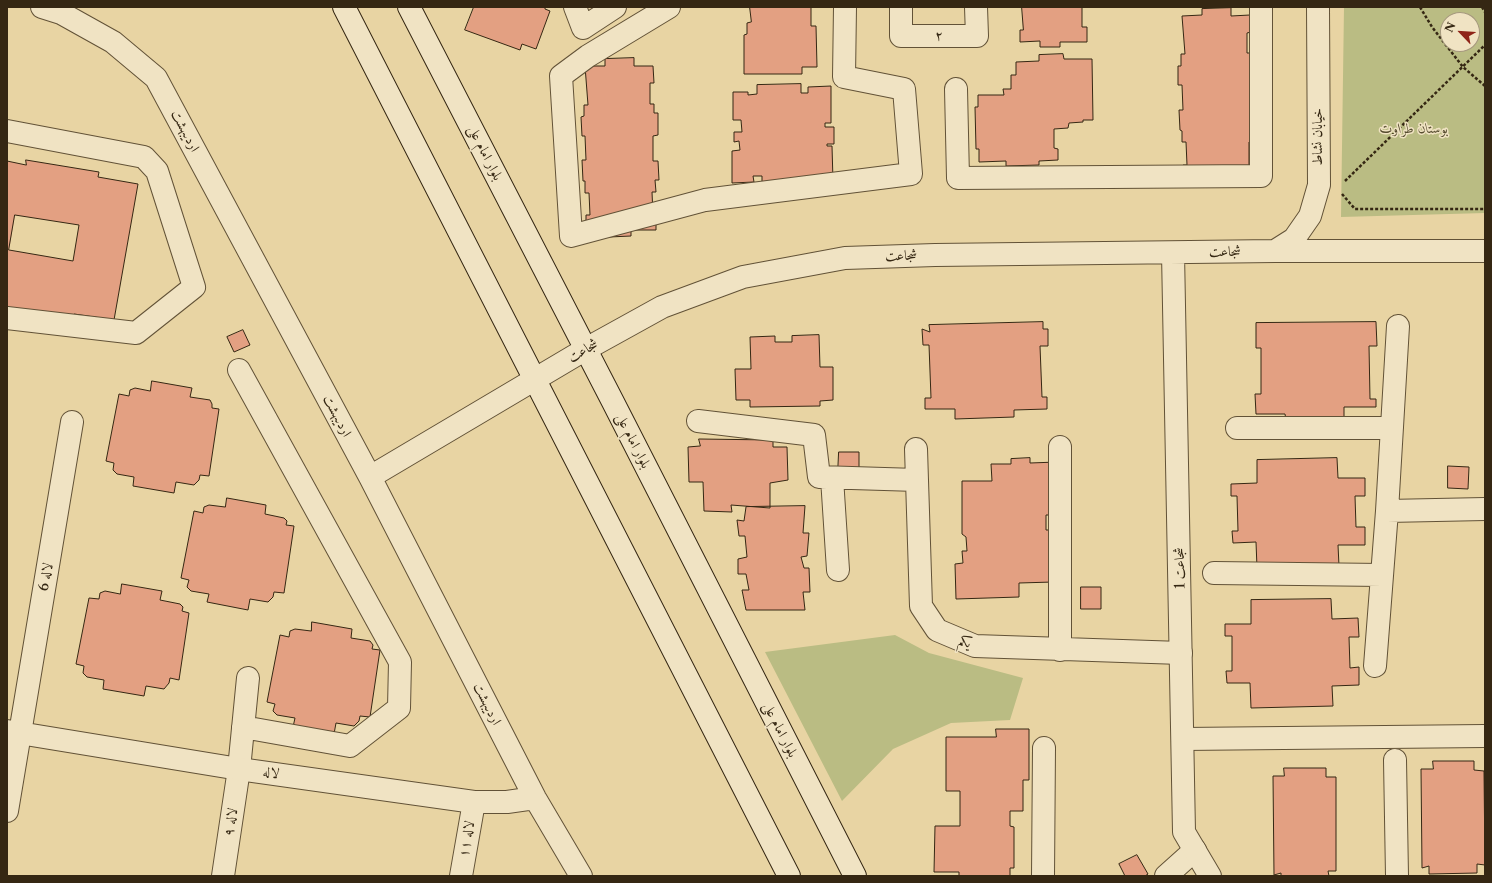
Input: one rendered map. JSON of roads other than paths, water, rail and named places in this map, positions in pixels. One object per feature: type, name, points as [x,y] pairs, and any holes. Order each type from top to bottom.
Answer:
[{"type":"street","name":"اردیبهشت","points":[[42,7],[61,13],[113,42],[156,78],[370,477],[535,798],[581,876]]},
{"type":"street","points":[[344,7],[789,876]]},
{"type":"street","name":"بلوار امام علی","points":[[409,7],[586,349],[855,876]]},
{"type":"street","points":[[575,7],[583,28],[615,7]]},
{"type":"street","points":[[669,7],[588,56],[561,76],[571,236],[705,200],[911,174],[904,89],[844,77],[845,7]]},
{"type":"street","name":"۲","points":[[901,7],[901,36],[977,36],[976,7]]},
{"type":"street","points":[[956,89],[958,178],[1261,176],[1261,7]]},
{"type":"street","name":"خیابان نشاط","points":[[1275,250],[1294,238],[1310,216],[1319,185],[1318,7]]},
{"type":"street","points":[[7,132],[144,157],[157,170],[194,287],[136,332],[7,318]]},
{"type":"street","name":"شجاعت","points":[[370,477],[586,349],[662,307],[743,278],[844,258],[935,255],[1174,253],[1275,250],[1485,251]]},
{"type":"street","name":"شجاعت 1","points":[[1174,253],[1184,832],[1210,876]]},
{"type":"street","points":[[1375,666],[1387,512],[1398,326]]},
{"type":"street","points":[[239,370],[400,662],[399,708],[350,746],[243,727]]},
{"type":"street","points":[[698,421],[814,435],[819,477],[917,480]]},
{"type":"street","name":"لاله 6","points":[[7,811],[13,732],[72,422]]},
{"type":"street","points":[[1237,428],[1392,428]]},
{"type":"street","points":[[1060,447],[1060,650]]},
{"type":"street","name":"یکم","points":[[916,449],[920,606],[937,630],[975,646],[1181,653]]},
{"type":"street","points":[[832,478],[838,570]]},
{"type":"street","points":[[1387,512],[1485,509]]},
{"type":"street","points":[[1214,573],[1382,575]]},
{"type":"street","name":"لاله ۹","points":[[223,876],[239,769],[248,678]]},
{"type":"street","name":"لاله","points":[[13,732],[239,769],[474,802],[507,802],[535,798]]},
{"type":"street","points":[[1183,739],[1485,736]]},
{"type":"street","points":[[1043,876],[1044,748]]},
{"type":"street","points":[[1395,760],[1396,876]]},
{"type":"street","name":"لاله ۱۱","points":[[461,876],[474,802]]},
{"type":"street","points":[[1166,876],[1195,850]]},
{"type":"park label","name":"بوستان طراوت","points":[[1414,129]]}]
